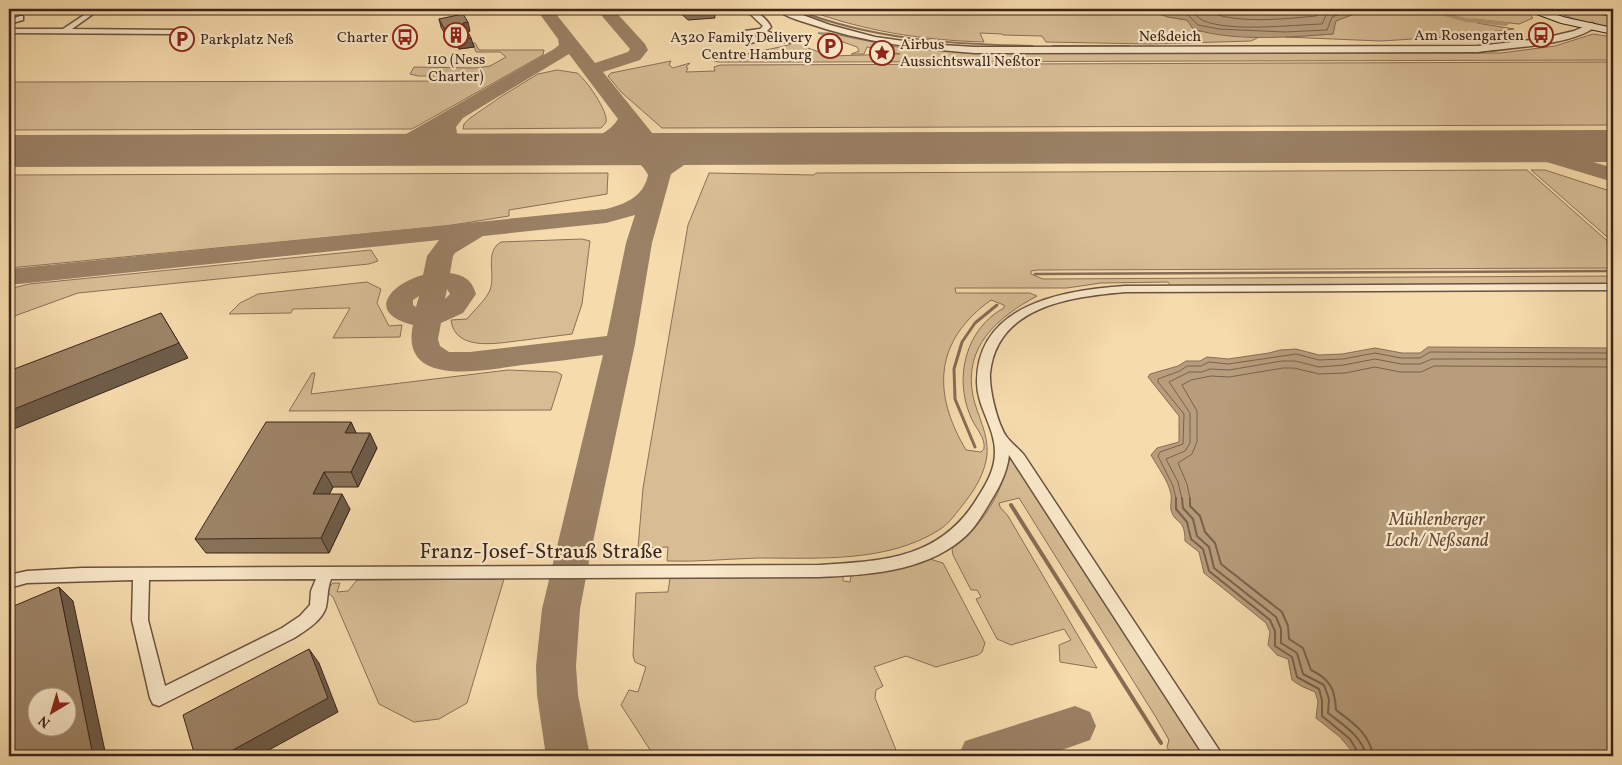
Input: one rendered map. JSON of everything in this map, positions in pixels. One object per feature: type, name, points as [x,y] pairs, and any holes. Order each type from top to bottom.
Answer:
[{"type":"main road","points":[[1528,9],[1613,32]]},
{"type":"street","points":[[65,31],[97,9]]},
{"type":"street","points":[[748,9],[767,27],[762,31],[748,33],[754,41]]},
{"type":"street","name":"Neßdeich","points":[[780,9],[808,21],[869,38],[923,47],[975,50],[1478,49],[1528,44],[1565,32],[1577,33],[1588,25]]},
{"type":"street","points":[[1542,12],[1557,21],[1565,32]]},
{"type":"street","points":[[9,31],[176,32]]},
{"type":"street","points":[[762,31],[781,41],[796,39]]},
{"type":"street","points":[[1214,756],[1019,459],[1000,438],[988,410],[983,374],[989,349],[1002,330],[1020,315],[1046,302],[1073,294],[1134,289],[1613,287]]},
{"type":"street","name":"Franz-Josef-Strauß Straße","points":[[9,582],[60,574],[819,571],[879,566],[903,560],[936,548],[955,537],[964,529],[983,503],[997,476],[1001,457],[1000,438]]},
{"type":"street","points":[[141,574],[140,620],[159,698],[288,634],[306,621],[318,607],[319,591],[326,573]]},
{"type":"shaded area","points":[[804,9],[1145,9],[1168,17],[1187,20],[1199,31],[1259,37],[1251,41],[1150,44],[1046,42],[1042,36],[980,33],[984,42],[960,41],[870,29]]},
{"type":"shaded area","points":[[1367,9],[1511,9],[1525,10],[1533,18],[1519,24],[1473,19],[1477,23],[1514,29],[1445,37],[1381,41],[1285,37],[1333,34],[1335,21]]},
{"type":"shaded area","points":[[1550,9],[1575,9],[1571,13],[1589,12],[1613,17],[1613,29],[1574,19]]},
{"type":"shaded area","points":[[818,33],[829,33],[897,47],[969,53],[1501,53],[1555,46],[1593,34],[1613,37],[1613,60],[714,61],[800,41],[808,48],[830,56],[900,54],[867,47],[864,54],[851,54],[859,51],[857,47]]},
{"type":"shaded area","points":[[473,43],[475,43],[479,50],[544,50],[543,55],[412,129],[9,130],[9,82],[457,81],[462,76],[418,76],[410,74],[414,67],[476,68],[490,66],[506,57],[500,52],[476,52]]},
{"type":"shaded area","points":[[671,61],[669,65],[673,68],[690,63],[686,67],[688,68],[686,72],[715,71],[714,67],[720,65],[1613,62],[1613,125],[662,128],[621,92],[608,76],[611,73]]},
{"type":"shaded area","points":[[557,70],[577,73],[581,76],[604,111],[606,122],[601,128],[463,129],[464,124],[470,118],[502,96],[538,74]]},
{"type":"shaded area","points":[[1527,170],[1613,246],[1613,268],[1038,270],[1031,271],[1031,274],[1043,279],[1613,276],[1613,284],[1171,286],[1168,282],[1101,283],[1067,288],[955,288],[956,293],[1030,293],[1037,296],[1009,313],[997,324],[987,335],[973,362],[971,378],[973,396],[985,432],[987,455],[982,474],[973,491],[947,524],[919,541],[874,553],[827,558],[667,561],[668,547],[638,548],[643,488],[688,225],[709,173],[814,175],[816,173]],"holes":[[[991,300],[1004,305],[1004,308],[980,328],[972,341],[967,355],[963,385],[965,400],[972,419],[982,436],[984,449],[981,452],[966,450],[955,429],[948,408],[944,388],[944,369],[949,350],[958,333],[972,316]]]},
{"type":"shaded area","points":[[1531,170],[1545,170],[1613,192],[1613,242]]},
{"type":"shaded area","points":[[608,173],[607,194],[509,210],[509,216],[446,226],[9,268],[9,175]]},
{"type":"shaded area","points":[[582,239],[590,241],[582,304],[572,334],[481,344],[461,338],[454,331],[451,320],[467,319],[488,294],[491,284],[493,251],[501,242]]},
{"type":"shaded area","points":[[371,250],[378,261],[369,264],[78,293],[9,318],[9,289],[29,284]]},
{"type":"shaded area","points":[[367,282],[381,289],[377,303],[389,326],[402,325],[400,337],[333,338],[350,308],[293,309],[291,313],[229,314],[240,303],[258,294]]},
{"type":"shaded area","points":[[508,370],[557,372],[562,375],[551,410],[289,411],[312,373],[315,373],[311,394]]},
{"type":"shaded area","points":[[1010,454],[1203,753],[1203,756],[1172,756],[1167,747],[1169,740],[1157,719],[1019,498],[999,503],[1000,507],[1008,516],[1097,668],[1060,662],[1059,645],[1071,640],[1064,629],[1011,645],[997,639],[976,599],[981,597],[977,590],[971,590],[953,555],[952,549],[983,518],[1000,488]]},
{"type":"shaded area","points":[[930,559],[943,563],[985,643],[982,652],[978,655],[936,667],[906,656],[874,667],[883,686],[876,690],[875,698],[896,750],[875,756],[654,756],[621,705],[629,690],[638,692],[646,667],[635,662],[633,656],[636,593],[668,592],[670,578],[843,576],[843,581],[850,582],[851,576],[896,569]]},
{"type":"shaded area","points":[[504,579],[467,703],[439,719],[414,722],[379,704],[333,597],[328,593],[328,588],[333,583],[340,583],[337,592],[348,591],[357,580]]},
{"type":"water","points":[[1145,9],[1367,9],[1336,21],[1333,34],[1263,38],[1227,36],[1193,29],[1187,20],[1168,17]]},
{"type":"water","name":"Mühlenberger Loch/ Neßsand","points":[[1428,347],[1613,348],[1613,756],[1356,756],[1340,737],[1316,718],[1318,701],[1315,692],[1292,680],[1288,659],[1277,655],[1268,645],[1270,632],[1266,623],[1204,573],[1199,552],[1185,541],[1182,525],[1173,515],[1170,489],[1151,455],[1157,448],[1179,442],[1179,416],[1148,377],[1150,374],[1178,366],[1186,361],[1200,361],[1207,357],[1228,359],[1296,349],[1319,355],[1342,354],[1375,348],[1402,353],[1420,353]]},
{"type":"building","points":[[463,14],[468,22],[463,23],[471,38],[457,40],[451,29],[445,30],[439,19]]},
{"type":"building","points":[[161,313],[179,343],[9,411],[9,371]]},
{"type":"building","points":[[266,422],[351,422],[345,433],[370,433],[351,472],[324,472],[313,494],[342,494],[321,538],[195,539]]},
{"type":"building","points":[[59,587],[93,756],[9,756],[9,608]]},
{"type":"building","points":[[309,649],[328,698],[222,756],[195,756],[183,715]]},
{"type":"waterway","points":[[794,9],[853,28],[882,34],[941,42],[1033,46]]},
{"type":"waterway","points":[[1422,9],[1466,20],[1506,24]]},
{"type":"waterway","points":[[1053,46],[1129,46]]},
{"type":"waterway","points":[[1035,274],[1613,271]]},
{"type":"waterway","points":[[975,447],[955,399],[954,369],[962,342],[975,323],[997,305]]},
{"type":"waterway","points":[[1011,505],[1161,743]]},
{"type":"taxiway","points":[[544,9],[567,39]]},
{"type":"taxiway","points":[[592,70],[634,56],[639,50],[604,9]]},
{"type":"taxiway","points":[[374,150],[408,142],[560,53],[568,46],[567,39]]},
{"type":"taxiway","points":[[567,39],[661,159],[659,174]]},
{"type":"taxiway","points":[[456,114],[446,127],[448,137],[473,150]]},
{"type":"taxiway","points":[[573,150],[597,144],[612,137],[624,126],[628,119],[627,116]]},
{"type":"taxiway","points":[[1542,147],[1567,145],[1591,138],[1613,139]]},
{"type":"taxiway","points":[[1502,147],[1543,154],[1613,175]]},
{"type":"taxiway","points":[[659,174],[675,159],[696,151],[711,149]]},
{"type":"taxiway","points":[[619,150],[643,156],[653,163],[659,174]]},
{"type":"taxiway","points":[[619,344],[639,243],[656,191],[659,174]]},
{"type":"taxiway","points":[[9,277],[606,216],[633,208],[655,190]]},
{"type":"taxiway","points":[[435,280],[440,256],[443,251],[459,238],[473,232]]},
{"type":"taxiway","points":[[428,317],[410,315],[403,311],[399,305],[400,300],[409,290],[435,280]]},
{"type":"taxiway","points":[[428,317],[435,280]]},
{"type":"taxiway","points":[[428,317],[445,312],[453,307],[463,294],[461,287],[453,281],[435,280]]},
{"type":"taxiway","points":[[428,317],[424,339],[426,347],[435,357],[447,361],[470,362],[619,344]]},
{"type":"taxiway","points":[[568,756],[557,695],[556,666],[561,609],[619,344]]},
{"type":"taxiway","points":[[980,756],[1075,726]]},
{"type":"runway","points":[[9,151],[1613,146]]},
{"type":"place","name":"110 (Ness Charter)","points":[[456,35]]},
{"type":"place","name":"Am Rosengarten","points":[[1541,35]]},
{"type":"place","name":"Charter","points":[[405,37]]},
{"type":"place","name":"Parkplatz Neß","points":[[182,39]]},
{"type":"place","name":"A320 Family Delivery Centre Hamburg","points":[[830,46]]},
{"type":"place","name":"Airbus Aussichtswall Neßtor","points":[[882,53]]}]
